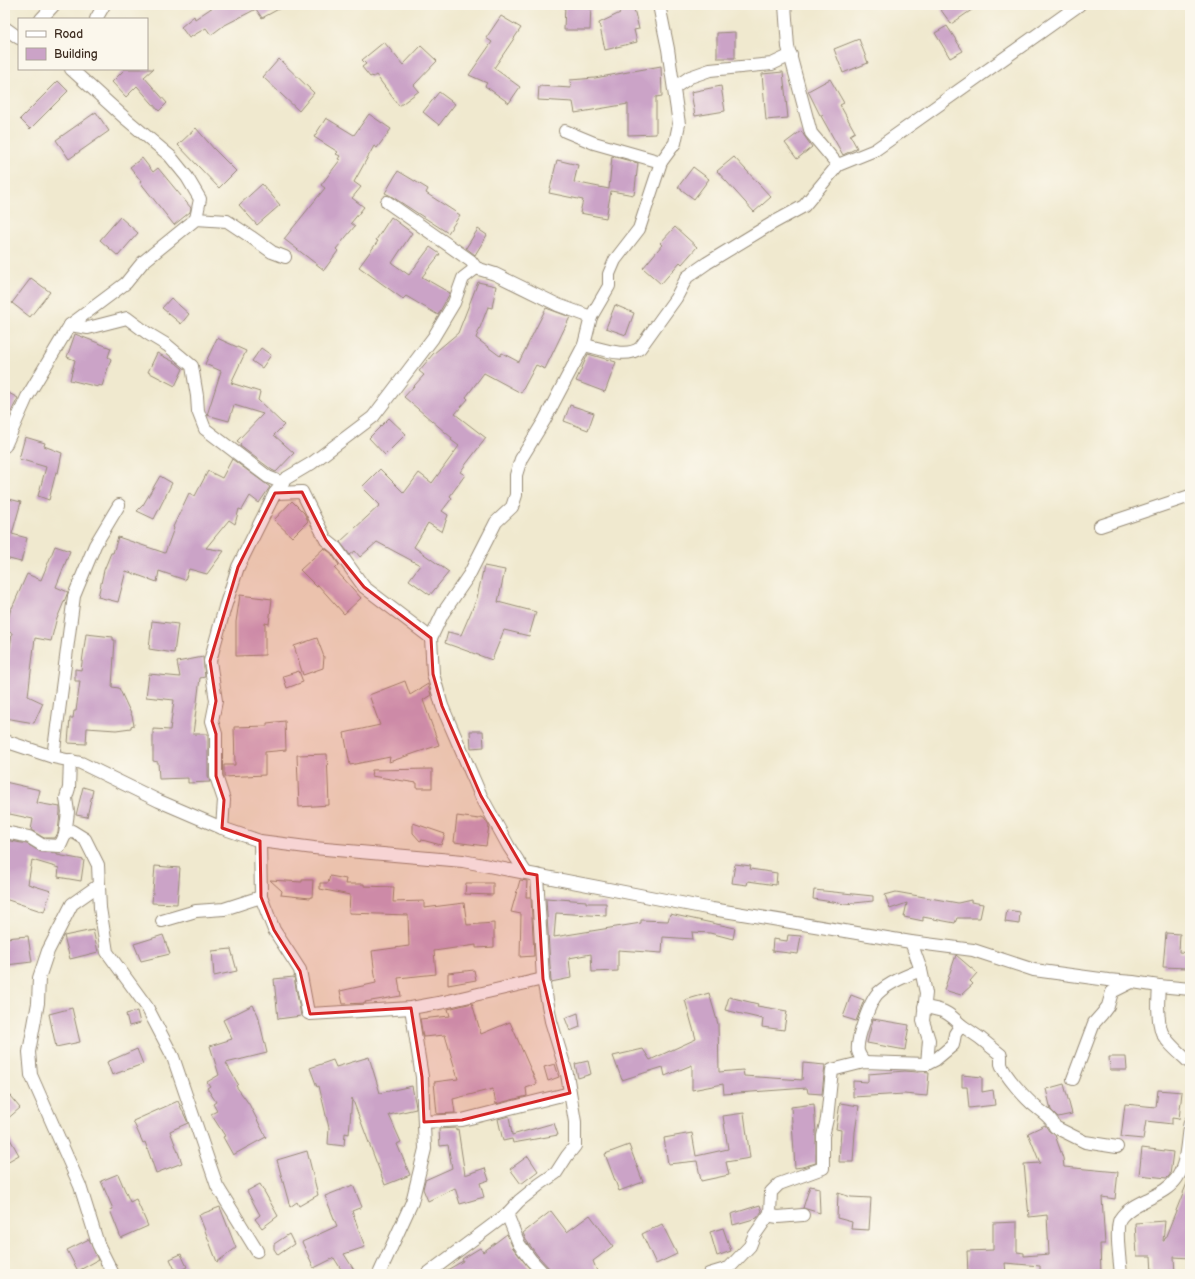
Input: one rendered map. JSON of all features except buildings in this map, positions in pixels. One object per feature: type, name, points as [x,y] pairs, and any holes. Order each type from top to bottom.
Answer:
[{"type":"street","points":[[42,18],[54,5]]},
{"type":"street","points":[[97,18],[104,5]]},
{"type":"street","points":[[427,1274],[507,1214],[519,1201],[556,1173],[575,1146],[575,1122],[567,1074],[551,1021],[543,979],[531,874],[509,847],[481,796],[442,706],[433,674],[431,638],[443,613],[469,575],[496,522],[512,507],[516,495],[516,475],[521,459],[544,421],[584,345],[591,317],[609,286],[609,274],[615,260],[639,229],[661,162],[675,143],[679,124],[668,49],[659,5]]},
{"type":"street","points":[[584,345],[622,353],[636,351],[640,348],[676,298],[687,277],[764,228],[804,206],[838,165],[875,150],[1079,5]]},
{"type":"street","points":[[789,6],[788,47],[811,133],[838,165]]},
{"type":"street","points":[[5,28],[18,37]]},
{"type":"street","points":[[674,88],[690,77],[710,70],[772,64],[791,55]]},
{"type":"street","points":[[5,446],[26,397],[70,325],[126,283],[142,262],[196,219],[200,199],[187,177],[170,156],[126,119],[72,70]]},
{"type":"street","points":[[565,131],[594,143],[661,162]]},
{"type":"street","points":[[388,202],[471,261],[476,268],[495,274],[558,305],[591,317]]},
{"type":"street","points":[[196,219],[227,221],[272,252],[286,257]]},
{"type":"street","points":[[222,828],[224,800],[216,776],[216,734],[212,721],[216,701],[210,661],[238,567],[285,479],[312,463],[373,417],[433,338],[454,303],[463,278],[476,268]]},
{"type":"street","points":[[70,325],[88,328],[127,318],[147,333],[167,345],[192,366],[198,411],[205,429],[268,477],[279,488],[302,492],[326,540],[336,548],[364,587],[431,638]]},
{"type":"street","points":[[1100,526],[1190,496]]},
{"type":"street","points":[[53,757],[74,596],[94,545],[119,505]]},
{"type":"street","points":[[6,745],[81,763],[159,801],[222,828],[260,841],[314,848],[463,861],[712,909],[911,942],[973,950],[1034,970],[1190,989]]},
{"type":"street","points":[[5,832],[29,837],[42,845],[60,846],[65,835],[68,812],[66,798],[69,788],[70,760]]},
{"type":"street","points":[[65,835],[72,831],[85,839],[98,865],[100,908],[107,952],[147,1007],[173,1057],[217,1186],[257,1251]]},
{"type":"street","points":[[260,841],[261,898],[274,930],[300,970],[308,1013],[310,1014],[411,1008],[444,1002],[543,979]]},
{"type":"street","points":[[99,885],[72,904],[48,951],[38,978],[38,1003],[29,1052],[31,1075],[80,1186],[98,1244],[113,1274]]},
{"type":"street","points":[[162,921],[196,911],[224,909],[261,898]]},
{"type":"street","points":[[911,942],[921,970],[926,993],[923,1020],[929,1040],[927,1064]]},
{"type":"street","points":[[864,1062],[858,1052],[858,1042],[864,1020],[877,994],[899,978],[921,970]]},
{"type":"street","points":[[1073,1079],[1094,1024],[1108,1006],[1112,992],[1133,982]]},
{"type":"street","points":[[1159,986],[1158,1009],[1161,1031],[1190,1063]]},
{"type":"street","points":[[924,1007],[942,1010],[952,1016],[961,1025],[980,1038],[1000,1055],[1001,1065],[1008,1076],[1037,1108],[1050,1118],[1055,1127],[1085,1142],[1117,1147]]},
{"type":"street","points":[[379,1274],[412,1202],[424,1149],[422,1077],[411,1008]]},
{"type":"street","points":[[709,1274],[729,1268],[750,1246],[754,1236],[770,1213],[771,1192],[780,1184],[823,1168],[823,1136],[827,1119],[832,1070],[864,1062],[927,1064],[935,1060],[953,1045],[955,1034],[961,1025]]},
{"type":"street","points":[[424,1122],[462,1120],[570,1093]]},
{"type":"street","points":[[1121,1274],[1118,1235],[1120,1220],[1130,1209],[1166,1190],[1176,1180],[1186,1158],[1190,1122]]},
{"type":"street","points":[[770,1213],[772,1216],[778,1217],[803,1215]]},
{"type":"street","points":[[507,1214],[519,1244],[544,1274]]},
{"type":"highlighted area","points":[[302,492],[326,540],[364,587],[431,638],[433,674],[442,706],[481,796],[526,873],[537,875],[543,979],[570,1093],[462,1120],[424,1122],[422,1077],[411,1008],[310,1014],[300,971],[274,930],[261,897],[260,841],[222,828],[224,800],[216,776],[216,734],[212,721],[216,701],[210,661],[238,567],[275,493]]}]
